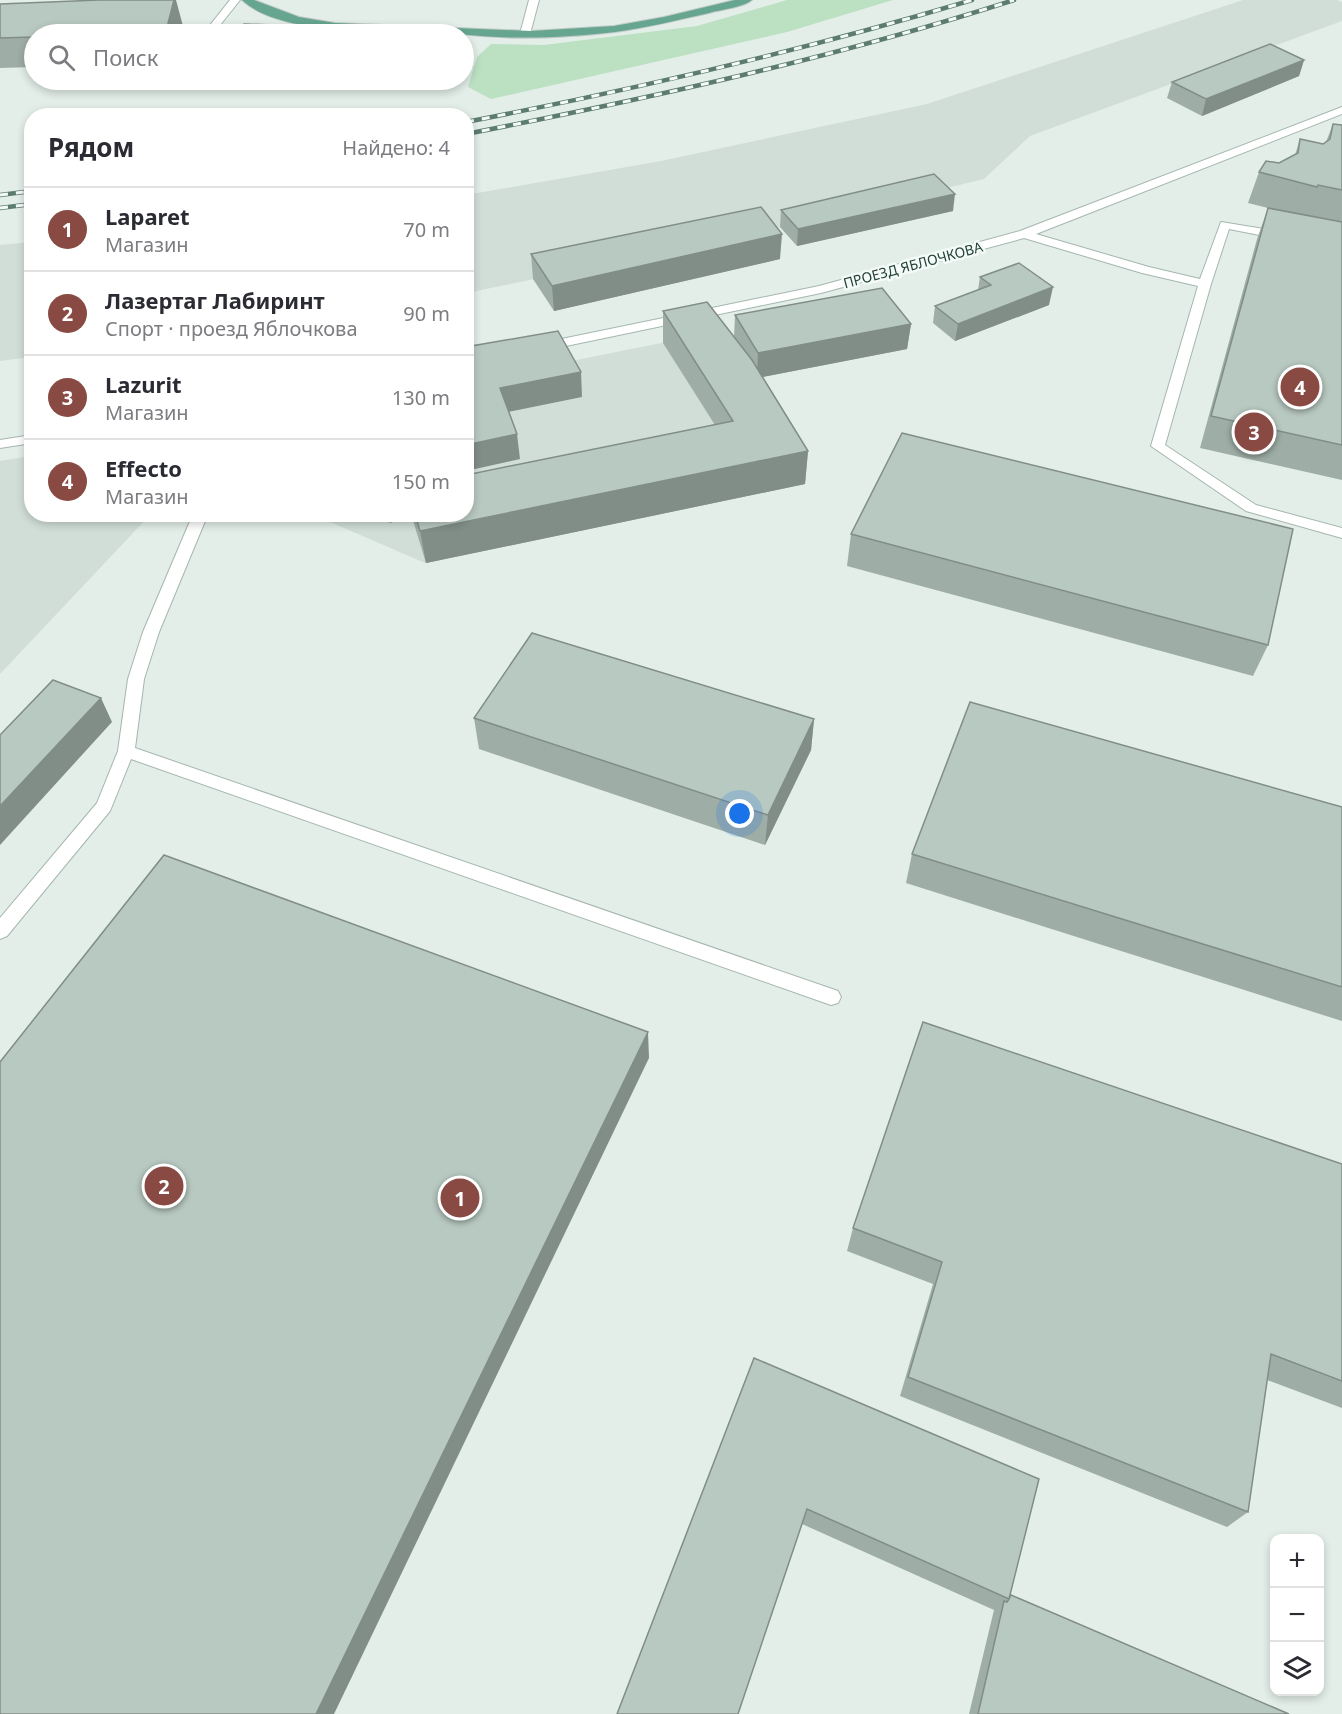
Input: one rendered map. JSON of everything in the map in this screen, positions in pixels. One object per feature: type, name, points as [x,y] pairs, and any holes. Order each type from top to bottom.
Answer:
[{"type":"main road","points":[[247,0],[264,11],[299,21],[323,24]]},
{"type":"main road","points":[[474,32],[525,34],[614,29],[685,16],[747,0]]},
{"type":"street","points":[[216,24],[235,0]]},
{"type":"street","points":[[525,34],[534,0]]},
{"type":"street","name":"ПРОЕЗД ЯБЛОЧКОВА","points":[[535,349],[821,289],[1024,234],[1342,110]]},
{"type":"street","points":[[1295,238],[1225,225],[1205,284],[1158,446],[1251,508],[1342,533]]},
{"type":"street","points":[[1024,234],[1146,270],[1205,284]]},
{"type":"street","points":[[0,444],[24,440]]},
{"type":"street","points":[[0,931],[104,806],[126,751],[136,679],[150,632],[198,522]]},
{"type":"street","points":[[126,751],[831,997]]},
{"type":"shaded area","points":[[1243,0],[1337,0],[1342,2],[1342,21],[1030,136],[984,179],[800,223],[474,292],[474,194],[661,161],[927,104]]},
{"type":"shaded area","points":[[24,243],[24,358],[0,361],[0,245]]},
{"type":"shaded area","points":[[706,334],[805,484],[425,563],[330,522],[474,522],[474,381]]},
{"type":"shaded area","points":[[24,457],[24,522],[143,522],[0,674],[0,461]]},
{"type":"green space","points":[[787,0],[893,0],[787,32],[491,99],[474,90],[474,67],[477,57],[491,44],[544,45],[697,26]]},
{"type":"building","points":[[174,0],[168,24],[24,24],[24,37],[0,38],[0,4]]},
{"type":"building","points":[[1270,44],[1304,60],[1206,99],[1172,82]]},
{"type":"building","points":[[1333,124],[1342,125],[1342,190],[1318,185],[1317,187],[1259,172],[1266,161],[1279,163],[1298,153],[1300,139],[1323,144],[1330,139]]},
{"type":"building","points":[[934,174],[955,194],[798,229],[781,210]]},
{"type":"building","points":[[761,207],[782,234],[552,286],[531,254]]},
{"type":"building","points":[[1268,208],[1342,222],[1342,445],[1211,416]]},
{"type":"building","points":[[1019,263],[1053,287],[958,324],[935,306],[991,285],[980,277]]},
{"type":"building","points":[[882,288],[911,324],[758,353],[735,315]]},
{"type":"building","points":[[707,302],[752,360],[808,451],[474,520],[474,473],[733,421],[663,311]]},
{"type":"building","points":[[558,331],[581,372],[500,388],[517,434],[474,443],[474,346]]},
{"type":"building","points":[[902,433],[1293,529],[1268,645],[851,534]]},
{"type":"building","points":[[417,522],[464,522],[420,531]]},
{"type":"building","points":[[532,633],[814,719],[768,815],[474,718]]},
{"type":"building","points":[[53,680],[101,698],[0,806],[0,735]]},
{"type":"building","points":[[970,702],[1342,807],[1342,987],[912,854]]},
{"type":"building","points":[[164,855],[648,1032],[316,1714],[0,1714],[0,1062]]},
{"type":"building","points":[[923,1022],[1342,1164],[1342,1381],[1271,1354],[1248,1512],[908,1377],[942,1262],[853,1228]]},
{"type":"building","points":[[754,1358],[1039,1479],[1009,1599],[807,1509],[738,1714],[617,1714]]},
{"type":"building","points":[[1011,1595],[1289,1714],[978,1714],[1004,1601],[1007,1602]]},
{"type":"railway","points":[[474,120],[720,67],[847,36],[972,0]]},
{"type":"railway","points":[[474,132],[742,75],[878,40],[1014,0]]},
{"type":"railway","points":[[0,195],[24,192]]},
{"type":"railway","points":[[0,208],[24,205]]},
{"type":"place","name":"Effecto","points":[[1300,387]]},
{"type":"place","name":"Lazurit","points":[[1254,432]]},
{"type":"place","name":"Лазертаг Лабиринт","points":[[164,1186]]},
{"type":"place","name":"Laparet","points":[[460,1198]]}]
